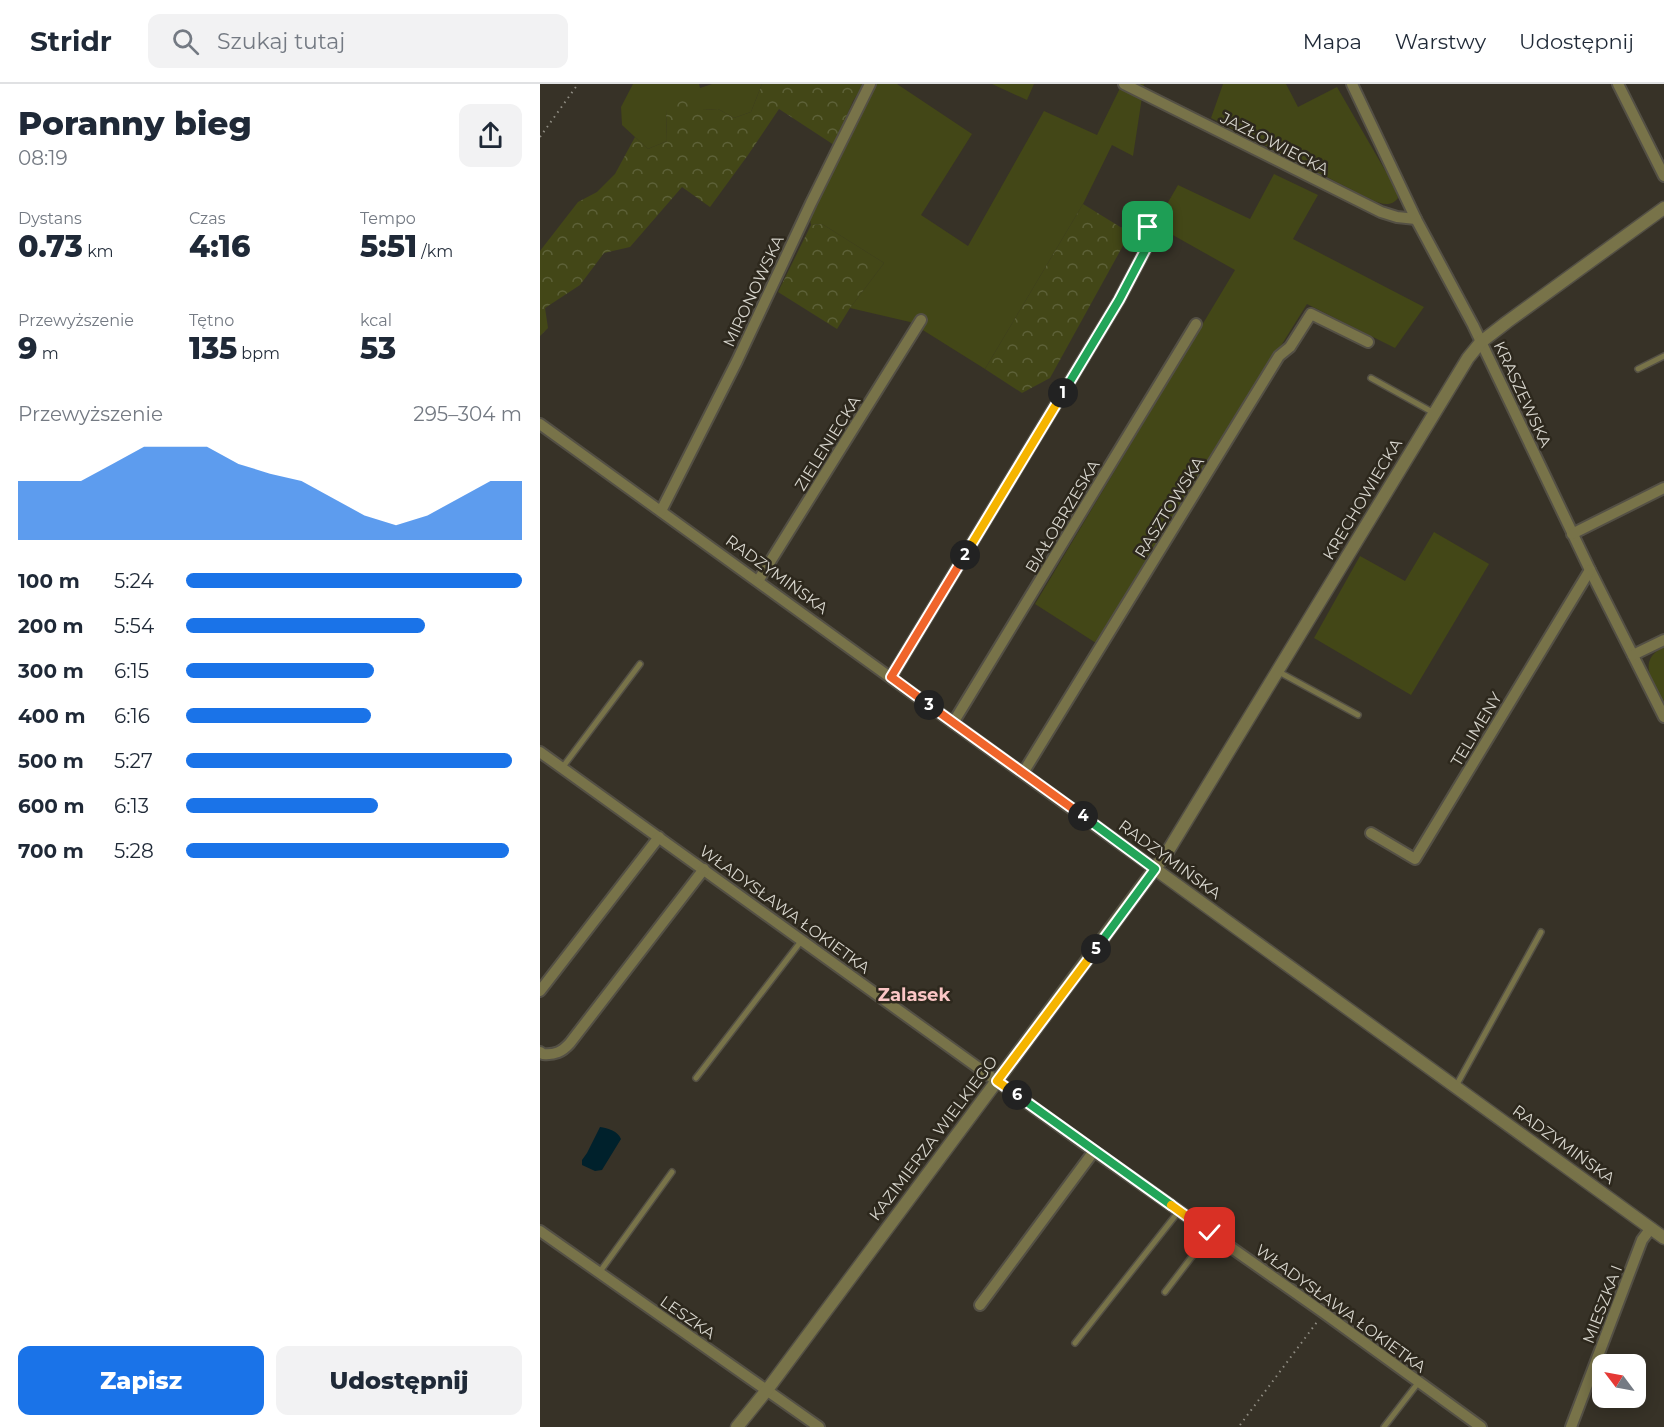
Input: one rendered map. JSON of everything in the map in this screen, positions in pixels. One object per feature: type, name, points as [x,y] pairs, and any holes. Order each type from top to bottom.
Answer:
[{"type":"street","name":"MIRONOWSKA","points":[[661,511],[737,361],[870,84]]},
{"type":"street","name":"JAZŁOWIECKA","points":[[1124,84],[1381,213],[1416,219]]},
{"type":"street","name":"KRASZEWSKA","points":[[1352,84],[1416,219],[1481,342],[1572,534],[1664,717]]},
{"type":"street","points":[[1618,84],[1664,176]]},
{"type":"street","name":"KRECHOWIECKA","points":[[1155,869],[1463,365],[1481,342],[1664,208]]},
{"type":"street","points":[[891,677],[1119,300],[1150,241],[1148,227]]},
{"type":"street","name":"RASZTOWSKA","points":[[1023,773],[1280,356],[1290,347],[1311,314],[1368,342]]},
{"type":"street","name":"ZIELENIECKA","points":[[758,581],[921,320]]},
{"type":"street","name":"BIAŁOBRZESKA","points":[[953,723],[1196,324]]},
{"type":"street","name":"RADZYMIŃSKA","points":[[540,424],[1664,1238]]},
{"type":"street","points":[[1572,534],[1664,488]]},
{"type":"street","name":"TELIMENY","points":[[1371,833],[1415,860],[1590,570]]},
{"type":"street","points":[[1633,655],[1664,640]]},
{"type":"street","name":"WŁADYSŁAWA ŁOKIETKA","points":[[540,752],[1481,1427]]},
{"type":"street","points":[[540,991],[659,837]]},
{"type":"street","points":[[540,1052],[557,1054],[570,1043],[704,869]]},
{"type":"street","name":"KAZIMIERZA WIELKIEGO","points":[[737,1427],[767,1390],[1155,869]]},
{"type":"street","points":[[980,1305],[1094,1151]]},
{"type":"street","name":"MIESZKA I","points":[[1571,1427],[1642,1240],[1651,1228]]},
{"type":"street","name":"LESZKA","points":[[540,1231],[819,1427]]},
{"type":"lane","points":[[1638,369],[1664,356]]},
{"type":"lane","points":[[1371,378],[1434,413]]},
{"type":"lane","points":[[562,768],[640,664]]},
{"type":"lane","points":[[1277,671],[1358,716]]},
{"type":"lane","points":[[1456,1087],[1541,932]]},
{"type":"lane","points":[[696,1078],[802,940]]},
{"type":"lane","points":[[599,1273],[672,1172]]},
{"type":"lane","points":[[1075,1343],[1179,1211]]},
{"type":"lane","points":[[1165,1292],[1210,1233]]},
{"type":"lane","points":[[1384,1427],[1418,1383]]},
{"type":"path","points":[[540,137],[578,84]]},
{"type":"path","points":[[1240,1425],[1324,1313]]},
{"type":"green space","points":[[633,84],[699,84],[700,88],[712,84],[762,84],[751,112],[734,118],[718,109],[666,110],[667,141],[648,149],[622,125],[621,107]]},
{"type":"green space","points":[[762,84],[864,84],[853,101],[834,145],[779,109],[710,207],[682,187],[630,247],[604,253],[580,285],[545,308],[548,328],[540,336],[540,251],[578,202],[597,192],[615,174],[635,137],[648,149],[667,141],[666,109],[682,94],[703,110],[718,109],[734,118],[751,112]]},
{"type":"green space","points":[[865,84],[897,84],[972,134],[921,215],[968,246],[1044,111],[1097,135],[1122,84],[1144,84],[1133,156],[1112,145],[1083,204],[985,369],[910,322],[850,308],[884,263],[822,224],[811,225],[807,203]]},
{"type":"green space","points":[[992,84],[1034,84],[1027,100]]},
{"type":"green space","points":[[1223,84],[1286,84],[1298,107],[1337,87],[1397,191],[1398,198],[1389,204],[1373,200],[1211,118]]},
{"type":"green space","points":[[1274,174],[1318,195],[1293,239],[1424,307],[1395,348],[1307,304],[1096,643],[1035,604],[1235,270],[1155,225],[1178,185],[1250,219]]},
{"type":"green space","points":[[1083,204],[1130,233],[1050,378],[1022,393],[985,369]]},
{"type":"green space","points":[[822,224],[884,263],[837,329],[778,292],[811,225]]},
{"type":"green space","points":[[1434,532],[1489,564],[1411,695],[1314,638],[1360,556],[1405,581]]},
{"type":"green space","points":[[1664,647],[1664,703],[1652,680],[1649,665],[1655,653]]},
{"type":"water","points":[[600,1127],[615,1132],[621,1139],[602,1170],[595,1171],[582,1165],[582,1160]]},
{"type":"district","name":"Zalasek","points":[[914,995]]},
{"type":"route","points":[[1148,227],[1150,241],[1119,300],[891,677],[1155,869],[997,1081],[1210,1233]]}]
